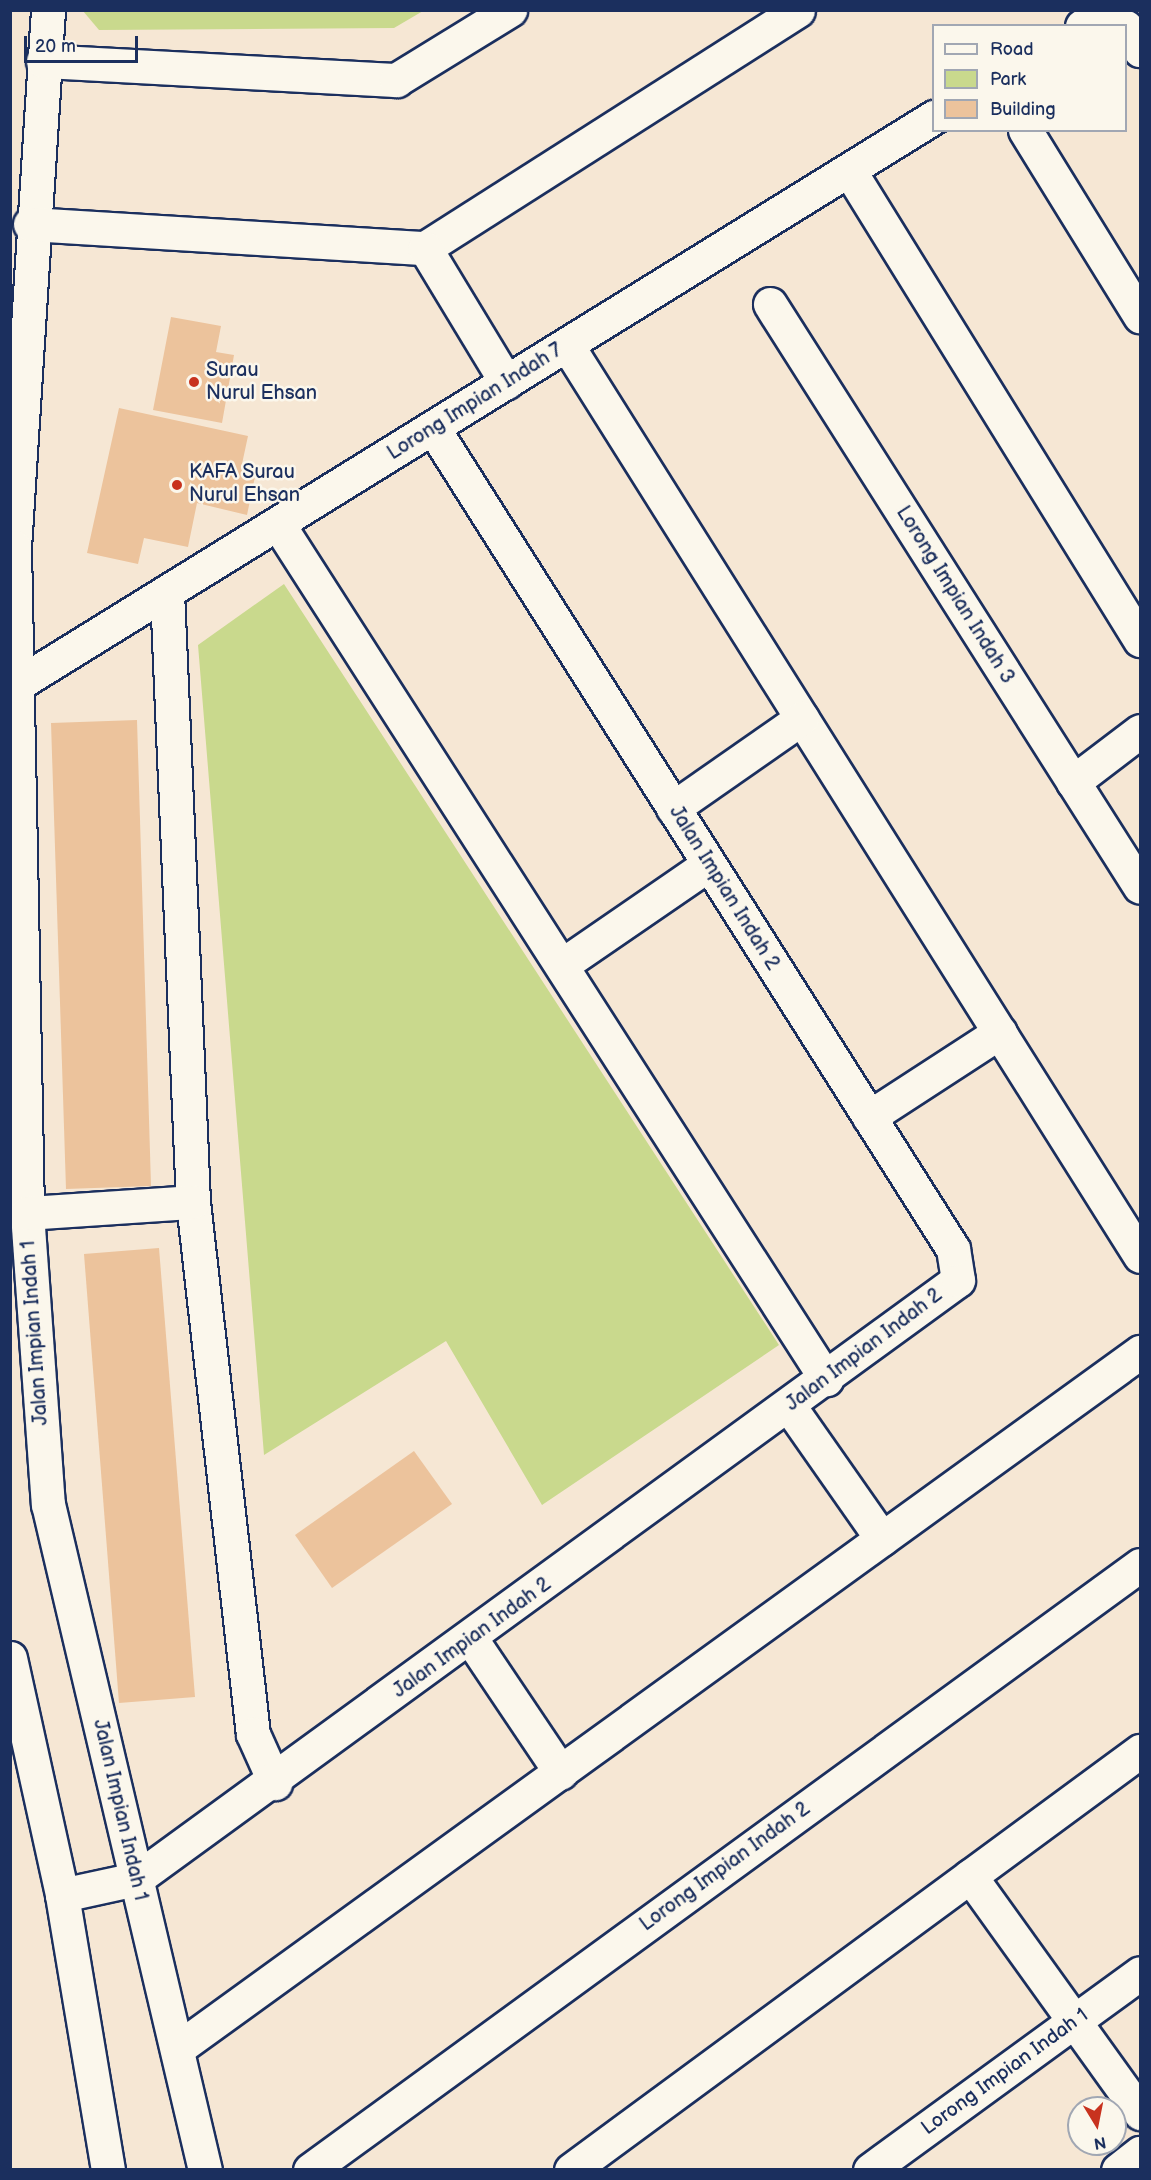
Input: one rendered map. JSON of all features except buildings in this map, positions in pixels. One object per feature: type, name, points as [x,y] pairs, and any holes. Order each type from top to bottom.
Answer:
[{"type":"street","name":"Jalan Impian Indah 1","points":[[48,10],[30,224],[14,547],[27,1213],[48,1504],[205,2169]]},
{"type":"street","points":[[43,61],[396,80],[510,10]]},
{"type":"street","points":[[30,224],[425,248],[798,10]]},
{"type":"street","points":[[1085,24],[1107,10]]},
{"type":"street","points":[[1115,10],[1124,24]]},
{"type":"street","points":[[1127,29],[1140,50]]},
{"type":"street","name":"Lorong Impian Indah 7","points":[[16,686],[932,118]]},
{"type":"street","points":[[1026,132],[1140,316]]},
{"type":"street","points":[[849,170],[1140,640]]},
{"type":"street","points":[[425,248],[506,382]]},
{"type":"street","name":"Lorong Impian Indah 3","points":[[770,304],[1140,887]]},
{"type":"street","points":[[567,345],[1140,1256]]},
{"type":"street","name":"Jalan Impian Indah 2","points":[[62,1895],[136,1880],[275,1783],[958,1280],[952,1249],[433,428]]},
{"type":"street","points":[[278,524],[826,1379]]},
{"type":"street","points":[[167,592],[193,1202],[253,1734],[275,1783]]},
{"type":"street","points":[[673,808],[802,718]]},
{"type":"street","points":[[1073,782],[1140,731]]},
{"type":"street","points":[[562,965],[709,864]]},
{"type":"street","points":[[869,1117],[1000,1032]]},
{"type":"street","points":[[27,1213],[193,1202]]},
{"type":"street","points":[[177,2049],[1140,1352]]},
{"type":"street","points":[[789,1406],[882,1539]]},
{"type":"street","name":"Lorong Impian Indah 2","points":[[310,2169],[1140,1565]]},
{"type":"street","points":[[471,1639],[561,1773]]},
{"type":"street","points":[[10,1658],[62,1895],[108,2169]]},
{"type":"street","points":[[571,2169],[1140,1751]]},
{"type":"street","points":[[970,1876],[1140,2114]]},
{"type":"street","name":"Lorong Impian Indah 1","points":[[870,2169],[1140,1973]]},
{"type":"street","points":[[1118,2169],[1140,2153]]},
{"type":"green space","points":[[83,11],[423,11],[394,28],[99,30]]},
{"type":"green space","points":[[284,584],[779,1345],[542,1505],[446,1341],[264,1455],[198,645]]},
{"type":"place","name":"Surau Nurul Ehsan","points":[[194,382]]},
{"type":"place","name":"KAFA Surau Nurul Ehsan","points":[[177,485]]}]
